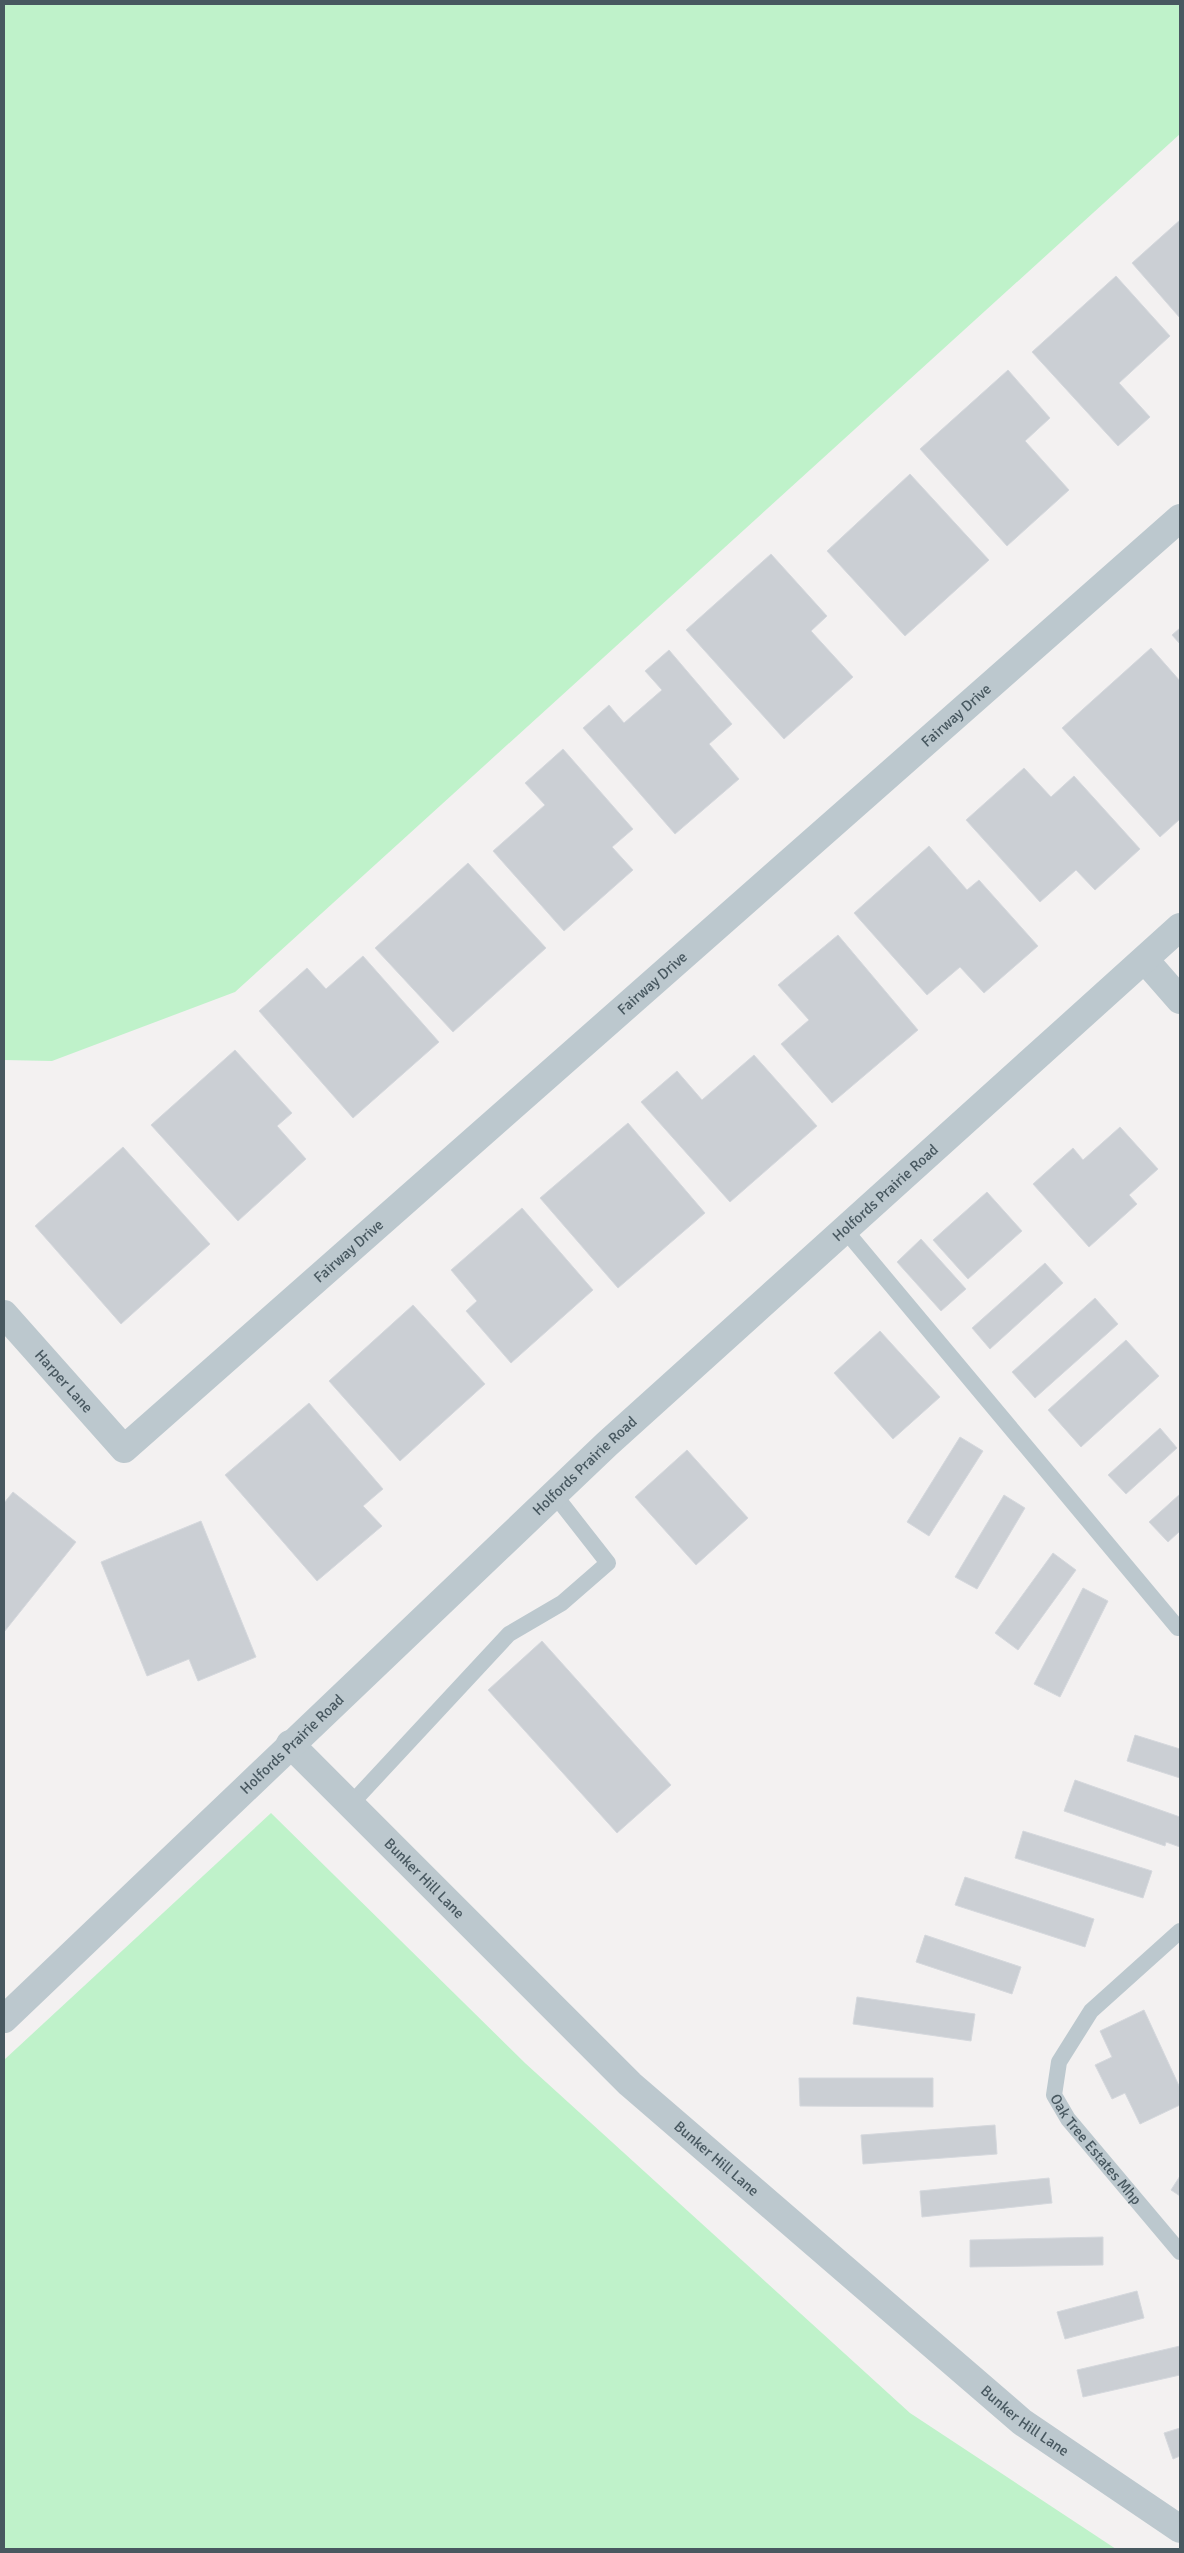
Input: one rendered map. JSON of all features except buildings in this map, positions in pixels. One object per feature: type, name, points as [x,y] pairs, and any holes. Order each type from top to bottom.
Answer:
[{"type":"street","name":"Fairway Drive","points":[[124,1449],[1180,518]]},
{"type":"street","name":"Holfords Prairie Road","points":[[4,2019],[554,1494],[1180,927]]},
{"type":"street","points":[[1145,960],[1180,1000]]},
{"type":"street","name":"Harper Lane","points":[[4,1314],[124,1449]]},
{"type":"street","name":"Bunker Hill Lane","points":[[290,1744],[638,2091],[1022,2422],[1180,2529]]},
{"type":"lane","points":[[845,1230],[1178,1628]]},
{"type":"lane","points":[[350,1805],[509,1634],[562,1603],[608,1563],[554,1494]]},
{"type":"lane","name":"Oak Tree Estates Mhp","points":[[1180,1931],[1091,2011],[1059,2062],[1054,2095],[1068,2120],[1180,2252]]},
{"type":"green space","points":[[4,4],[1180,4],[1180,134],[235,992],[52,1061],[4,1060]]},
{"type":"green space","points":[[271,1813],[525,2063],[910,2413],[1116,2549],[4,2549],[4,2060]]}]
